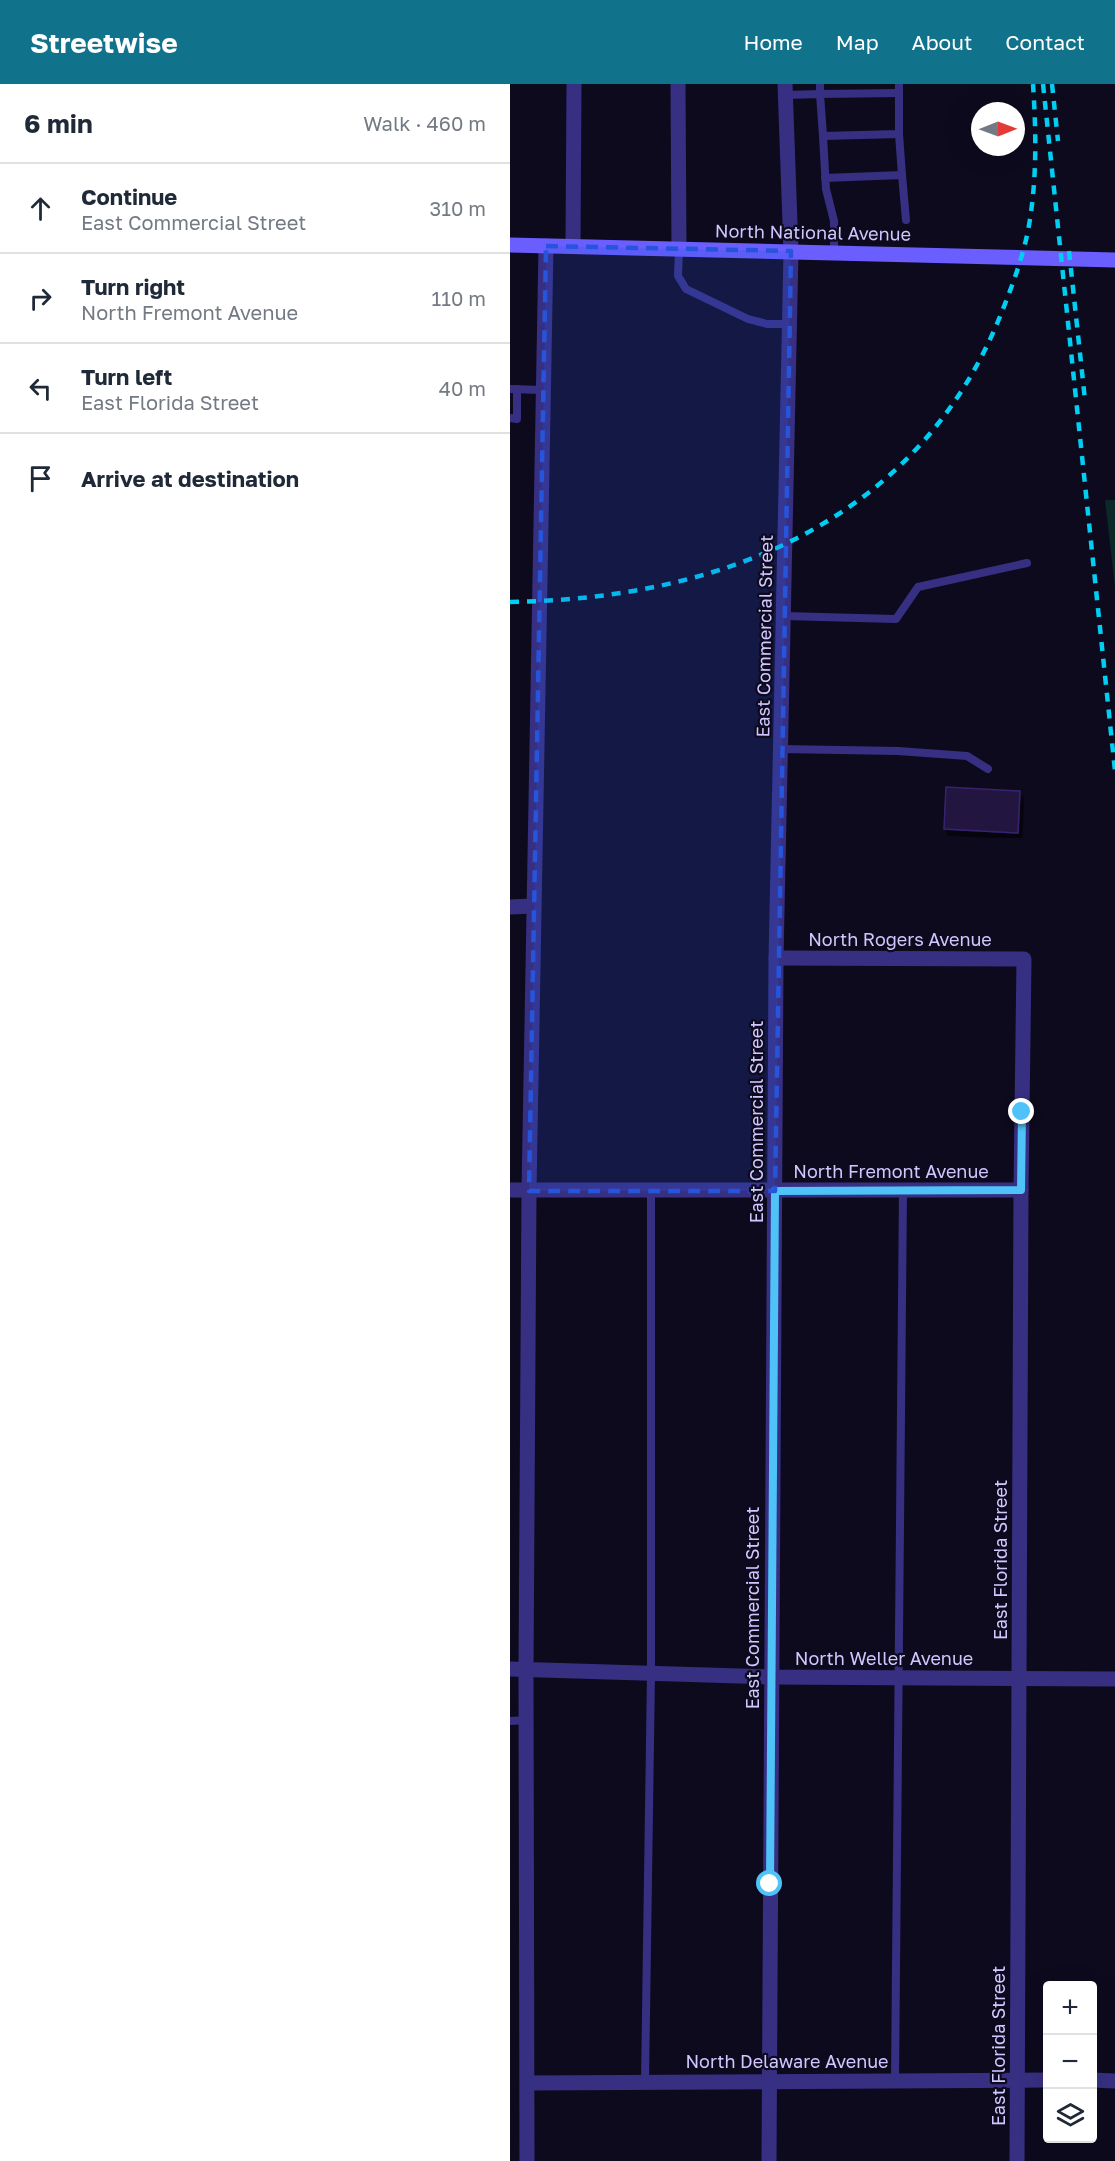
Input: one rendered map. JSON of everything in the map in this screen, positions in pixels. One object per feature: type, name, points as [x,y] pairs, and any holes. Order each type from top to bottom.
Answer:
[{"type":"main road","name":"North National Avenue","points":[[510,245],[1115,260]]},
{"type":"street","points":[[573,246],[574,84]]},
{"type":"street","points":[[678,84],[680,249]]},
{"type":"street","name":"East Commercial Street","points":[[769,2161],[770,1677],[776,958],[791,251],[786,90]]},
{"type":"street","points":[[527,2161],[526,1671],[529,1191],[546,246]]},
{"type":"street","points":[[510,907],[533,906]]},
{"type":"street","name":"North Rogers Avenue","points":[[776,958],[1024,959]]},
{"type":"street","name":"East Florida Street","points":[[1017,2161],[1024,959]]},
{"type":"street","name":"North Fremont Avenue","points":[[510,1191],[1021,1190]]},
{"type":"street","name":"North Weller Avenue","points":[[510,1669],[770,1677],[1115,1679]]},
{"type":"street","name":"North Delaware Avenue","points":[[528,2083],[1043,2080]]},
{"type":"street","points":[[1097,2080],[1115,2081]]},
{"type":"lane","points":[[820,84],[825,178],[832,212],[834,252]]},
{"type":"lane","points":[[786,90],[820,94],[899,89],[899,134],[906,220]]},
{"type":"lane","points":[[823,136],[899,134]]},
{"type":"lane","points":[[825,178],[902,175]]},
{"type":"lane","points":[[680,249],[678,276],[686,289],[748,319],[767,324],[790,324]]},
{"type":"lane","points":[[510,418],[517,419],[513,389],[543,390]]},
{"type":"lane","points":[[784,616],[896,620],[918,587],[1027,563]]},
{"type":"lane","points":[[781,749],[967,756],[988,769]]},
{"type":"lane","points":[[895,2080],[903,1190]]},
{"type":"lane","points":[[645,2082],[651,1674],[651,1191]]},
{"type":"lane","points":[[510,1721],[526,1720]]},
{"type":"highlighted area","points":[[546,246],[791,251],[775,1191],[529,1191]]},
{"type":"green space","points":[[1105,500],[1115,500],[1115,587]]},
{"type":"building","points":[[946,787],[1020,791],[1018,833],[944,829]]},
{"type":"railway","points":[[510,602],[588,597],[664,585],[736,564],[803,535],[865,496],[919,446],[965,386],[1001,314],[1018,268],[1028,231],[1034,185],[1033,84]]},
{"type":"railway","points":[[1043,84],[1115,771]]},
{"type":"railway","points":[[1052,84],[1058,141]]},
{"type":"railway","points":[[1069,251],[1085,400]]},
{"type":"route","points":[[770,1884],[775,1191],[1021,1190],[1022,1112]]}]
